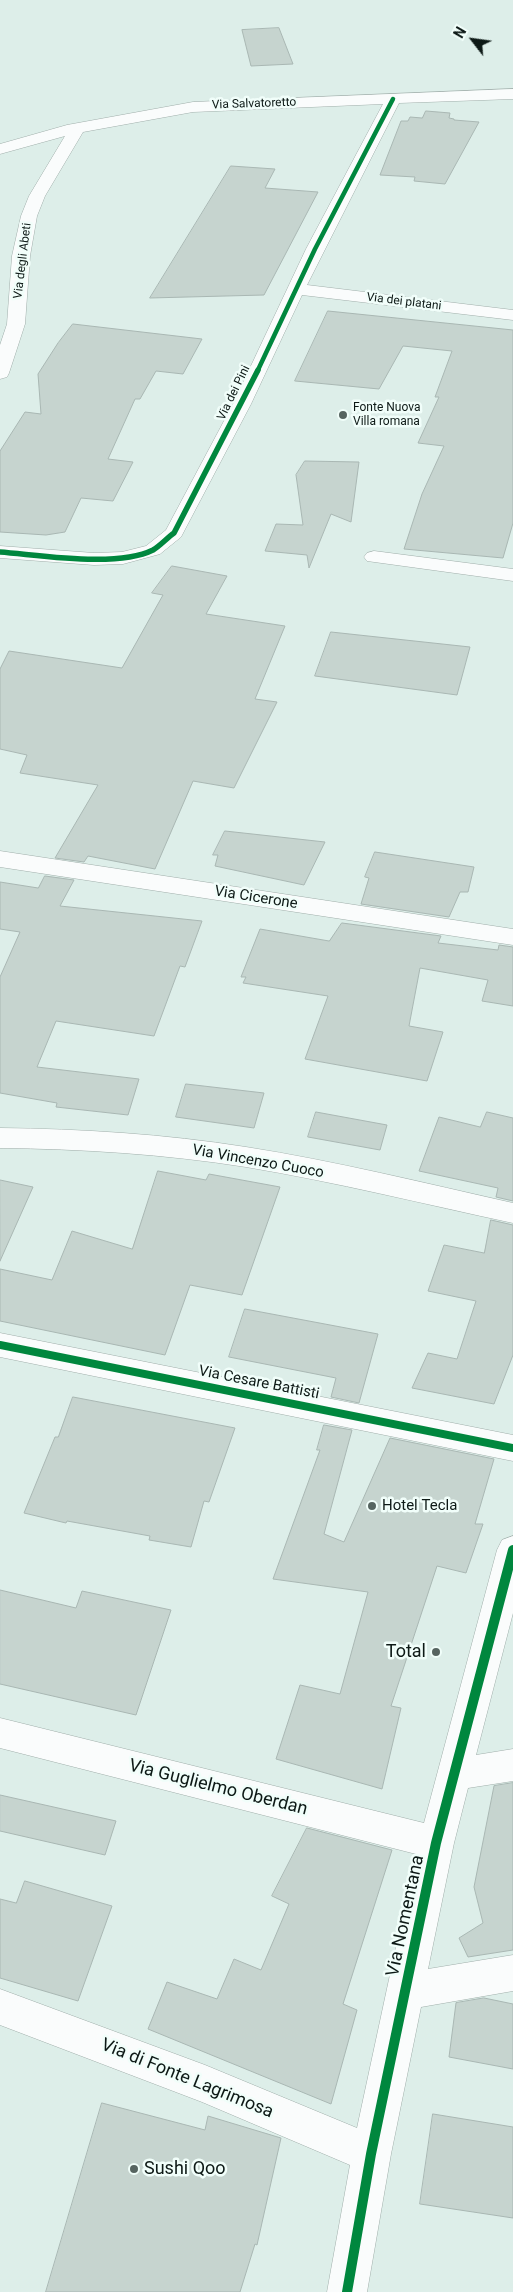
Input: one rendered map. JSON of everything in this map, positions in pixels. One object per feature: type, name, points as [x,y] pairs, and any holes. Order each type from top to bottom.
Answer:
[{"type":"street","name":"Via Salvatoretto","points":[[0,149],[77,128],[202,106],[513,94]]},
{"type":"street","name":"Via dei Pini","points":[[0,552],[94,559],[122,558],[153,550],[167,540],[179,526],[242,404],[296,289],[393,99]]},
{"type":"street","name":"Via degli Abeti","points":[[0,373],[16,324],[21,256],[29,216],[37,196],[77,128]]},
{"type":"street","name":"Via dei platani","points":[[296,289],[513,315]]},
{"type":"street","points":[[374,557],[513,575]]},
{"type":"street","name":"Via Cicerone","points":[[0,859],[513,937]]},
{"type":"street","name":"Via Vincenzo Cuoco","points":[[0,1138],[96,1140],[223,1154],[320,1172],[513,1213]]},
{"type":"street","name":"Via Cesare Battisti","points":[[0,1346],[513,1448]]},
{"type":"street","name":"Via Nomentana","points":[[347,2292],[372,2154],[436,1843],[456,1774],[513,1550]]},
{"type":"street","name":"Via Guglielmo Oberdan","points":[[0,1733],[436,1843]]},
{"type":"street","points":[[456,1774],[513,1765]]},
{"type":"street","points":[[406,1991],[513,1973]]},
{"type":"street","name":"Via di Fonte Lagrimosa","points":[[0,2007],[205,2084],[372,2154]]},
{"type":"building","points":[[279,28],[293,64],[251,66],[242,30]]},
{"type":"building","points":[[426,111],[450,113],[449,118],[454,120],[479,122],[445,184],[414,181],[415,177],[380,175],[401,121],[408,121],[410,117],[422,118]]},
{"type":"building","points":[[231,166],[275,169],[265,188],[318,192],[264,295],[150,298]]},
{"type":"building","points":[[328,311],[513,330],[513,523],[503,558],[404,549],[422,494],[444,446],[418,443],[439,397],[435,397],[452,351],[403,346],[379,389],[295,381]]},
{"type":"building","points":[[73,324],[202,339],[183,374],[156,371],[140,399],[135,399],[108,459],[133,462],[113,501],[81,498],[65,532],[46,535],[0,532],[0,451],[25,412],[41,414],[38,374]]},
{"type":"building","points":[[305,461],[359,462],[351,522],[331,514],[309,568],[307,555],[265,551],[276,524],[303,525],[296,475]]},
{"type":"building","points":[[172,566],[227,576],[206,614],[285,626],[255,699],[277,702],[234,788],[193,781],[155,869],[88,856],[84,862],[55,858],[98,785],[20,773],[27,755],[0,749],[0,669],[9,651],[122,668],[163,595],[152,593]]},
{"type":"building","points":[[331,632],[470,647],[457,695],[315,676]]},
{"type":"building","points":[[225,831],[325,842],[304,885],[215,866],[218,855],[213,855]]},
{"type":"building","points":[[375,852],[474,867],[468,892],[460,892],[449,917],[361,904],[369,878],[365,877]]},
{"type":"building","points":[[45,876],[74,880],[60,906],[202,921],[185,967],[180,966],[154,1036],[56,1021],[37,1067],[139,1079],[128,1115],[56,1107],[57,1103],[0,1093],[0,977],[20,932],[0,929],[0,882],[38,888]]},
{"type":"building","points":[[342,923],[441,936],[438,943],[498,950],[499,945],[513,947],[513,1006],[482,1001],[488,980],[420,968],[409,1026],[443,1032],[427,1081],[305,1059],[328,996],[243,983],[246,977],[241,977],[260,929],[329,941]]},
{"type":"building","points":[[186,1084],[264,1093],[254,1128],[176,1117]]},
{"type":"building","points":[[316,1112],[387,1125],[380,1150],[308,1137]]},
{"type":"building","points":[[487,1112],[513,1118],[513,1201],[496,1197],[498,1188],[419,1171],[439,1117],[480,1127]]},
{"type":"building","points":[[158,1171],[206,1180],[209,1174],[280,1187],[242,1295],[190,1285],[165,1355],[0,1321],[0,1269],[52,1280],[72,1231],[132,1249]]},
{"type":"building","points":[[0,1180],[33,1187],[0,1261]]},
{"type":"building","points":[[491,1220],[513,1225],[513,1355],[494,1404],[412,1388],[428,1353],[457,1359],[476,1301],[428,1291],[444,1245],[484,1253]]},
{"type":"building","points":[[245,1309],[378,1334],[359,1403],[331,1397],[336,1378],[229,1357]]},
{"type":"building","points":[[73,1397],[235,1428],[209,1502],[204,1501],[191,1547],[149,1540],[150,1536],[67,1521],[66,1523],[24,1513],[55,1437],[58,1437]]},
{"type":"building","points":[[324,1425],[352,1430],[324,1534],[344,1542],[390,1438],[494,1459],[475,1524],[483,1524],[466,1573],[437,1566],[391,1706],[401,1708],[382,1789],[276,1759],[300,1685],[340,1694],[368,1592],[273,1579],[320,1450],[317,1450]]},
{"type":"building","points":[[0,1590],[76,1608],[82,1591],[171,1610],[136,1715],[0,1684]]},
{"type":"building","points":[[513,1783],[513,1950],[468,1957],[459,1938],[483,1923],[474,1887],[494,1786]]},
{"type":"building","points":[[0,1795],[116,1821],[105,1855],[0,1831]]},
{"type":"building","points":[[307,1828],[392,1850],[343,2004],[357,2010],[331,2104],[148,2029],[167,1982],[217,1999],[234,1959],[261,1970],[289,1904],[272,1896]]},
{"type":"building","points":[[25,1881],[112,1906],[78,2001],[0,1978],[0,1899],[16,1903]]},
{"type":"building","points":[[484,1998],[513,2004],[513,2069],[449,2057],[456,2003]]},
{"type":"building","points":[[102,2103],[205,2130],[208,2116],[281,2138],[257,2245],[255,2244],[240,2292],[46,2292]]},
{"type":"building","points":[[433,2114],[513,2127],[513,2218],[420,2204]]},
{"type":"cycle path","points":[[0,552],[94,559],[123,558],[153,550],[174,533],[242,404],[315,249],[393,99]]},
{"type":"cycle path","points":[[0,1345],[513,1448]]},
{"type":"cycle path","points":[[347,2292],[371,2154],[436,1843],[513,1550]]},
{"type":"place","name":"Fonte Nuova Villa romana","points":[[343,415]]},
{"type":"place","name":"Hotel Tecla","points":[[372,1506]]},
{"type":"place","name":"Total","points":[[436,1652]]},
{"type":"place","name":"Sushi Qoo","points":[[134,2169]]}]
